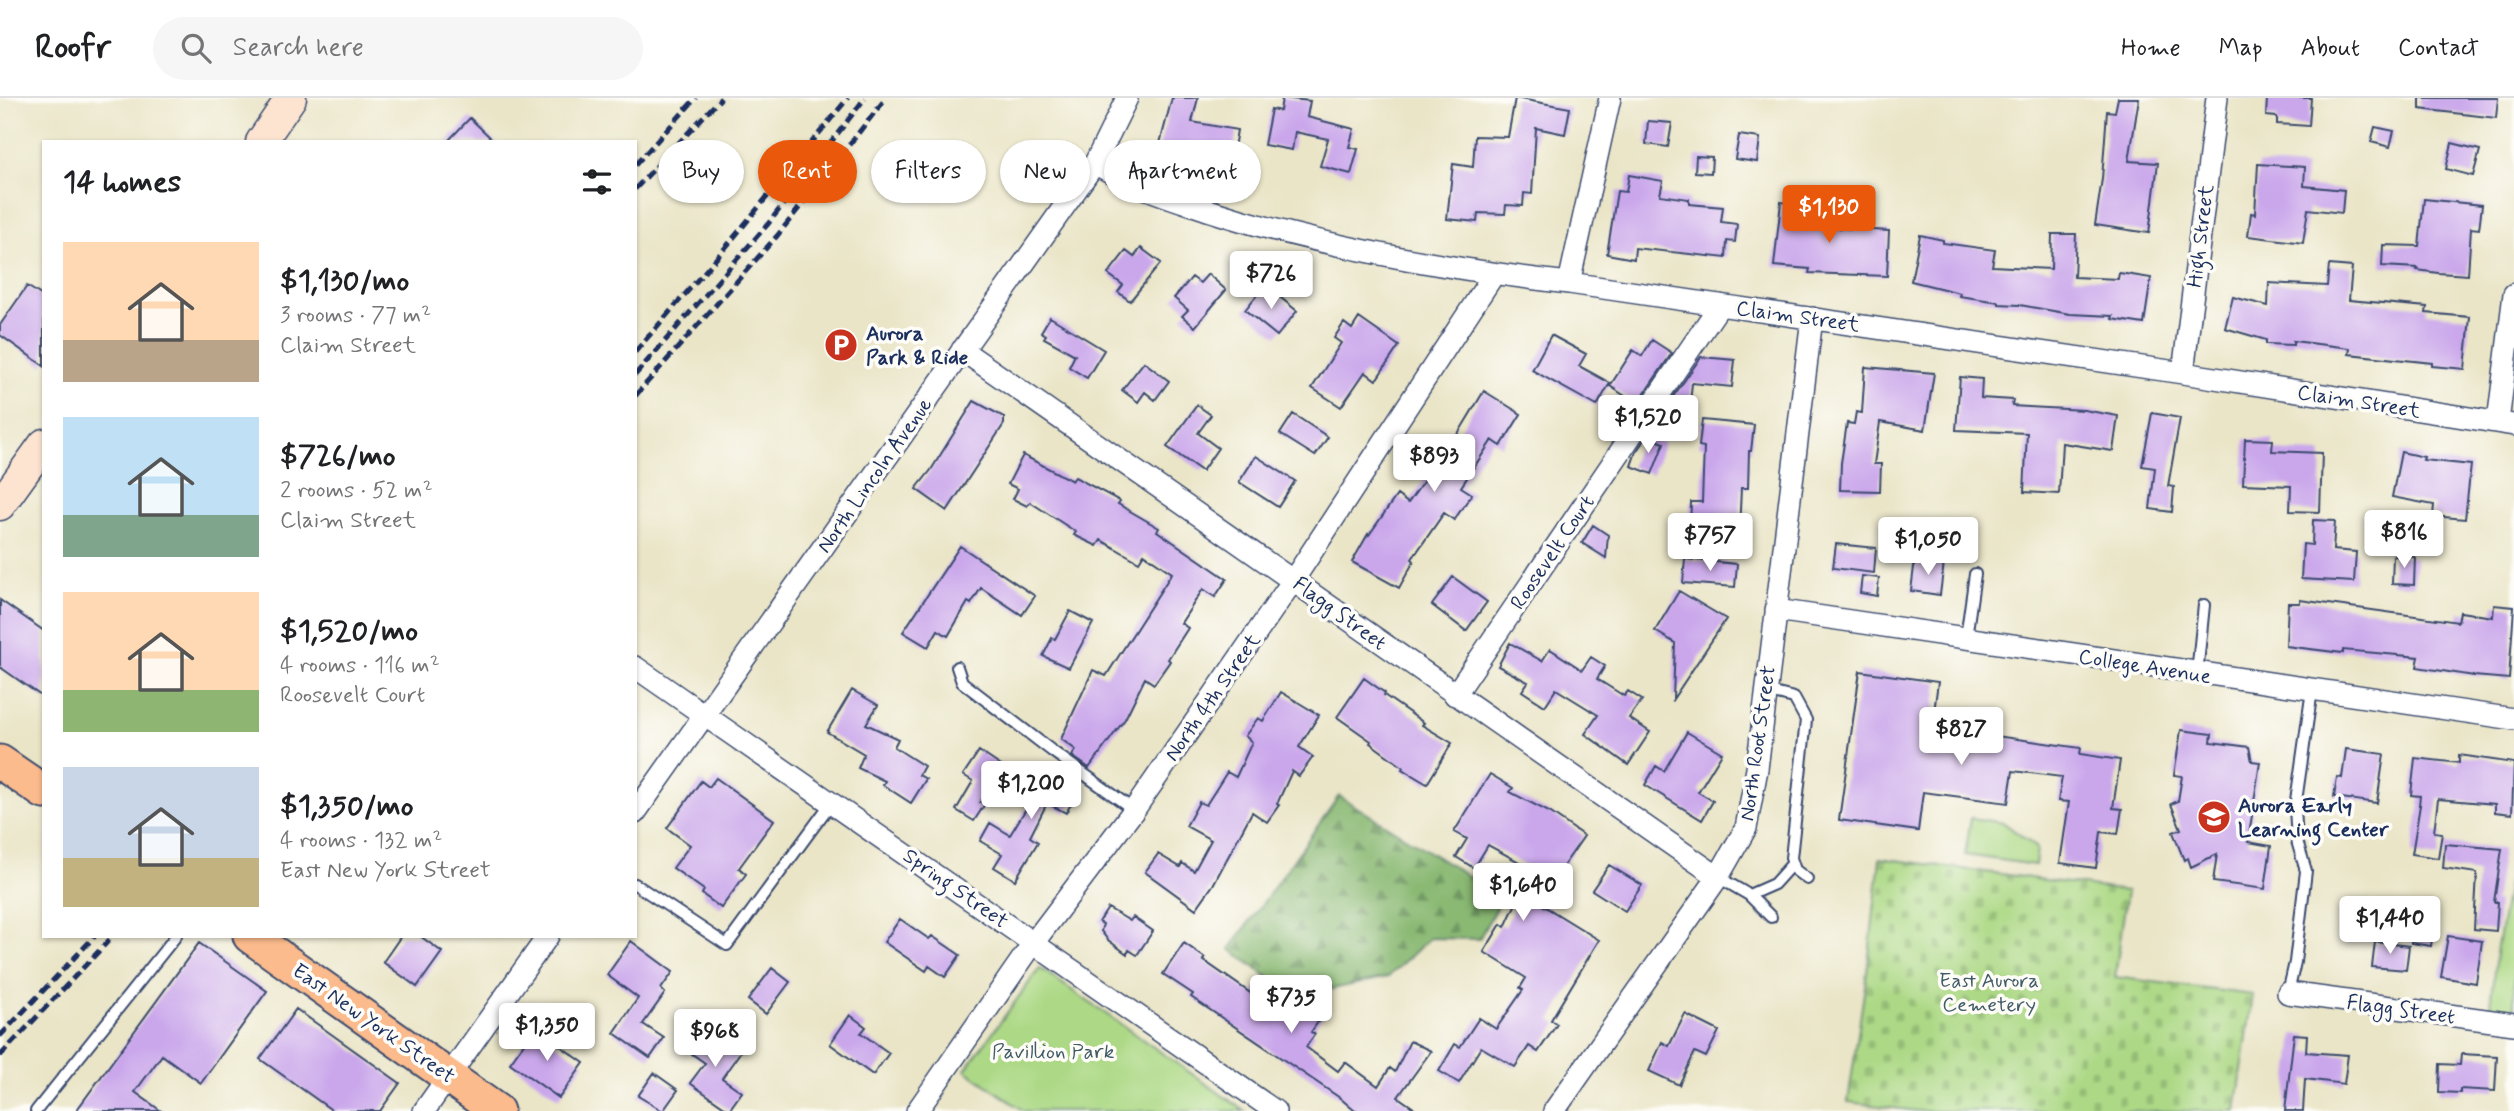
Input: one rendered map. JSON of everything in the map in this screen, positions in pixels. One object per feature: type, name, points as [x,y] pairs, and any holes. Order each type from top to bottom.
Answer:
[{"type":"main road","points":[[262,140],[291,98]]},
{"type":"main road","points":[[0,505],[42,447]]},
{"type":"main road","points":[[0,762],[42,791]]},
{"type":"main road","name":"East New York Street","points":[[253,938],[497,1111]]},
{"type":"street","name":"North Lincoln Avenue","points":[[637,810],[1094,163],[1127,98]]},
{"type":"street","points":[[1569,283],[1610,98]]},
{"type":"street","name":"High Street","points":[[2183,373],[2217,98]]},
{"type":"street","name":"Claim Street","points":[[1094,163],[1115,176],[1161,194],[1317,241],[1494,274],[1812,318],[2506,424]]},
{"type":"street","name":"North 4th Street","points":[[917,1111],[1034,942],[1134,810],[1294,579],[1494,274]]},
{"type":"street","points":[[2506,424],[2514,294]]},
{"type":"street","name":"Roosevelt Court","points":[[1455,695],[1720,305]]},
{"type":"street","name":"North Root Street","points":[[1554,1111],[1718,877],[1746,828],[1757,769],[1812,318]]},
{"type":"street","name":"Flagg Street","points":[[962,350],[1718,877]]},
{"type":"street","name":"College Avenue","points":[[1776,610],[2514,719]]},
{"type":"street","name":"Spring Street","points":[[637,668],[1275,1111]]},
{"type":"street","points":[[424,1111],[547,938]]},
{"type":"street","name":"Flagg Street","points":[[2288,993],[2514,1024]]},
{"type":"lane","points":[[1966,638],[1975,574]]},
{"type":"lane","points":[[2197,674],[2204,605]]},
{"type":"lane","points":[[957,667],[962,682],[1134,810]]},
{"type":"lane","points":[[2288,993],[2306,871],[2297,841],[2295,808],[2312,690]]},
{"type":"lane","points":[[1765,691],[1794,698],[1806,720],[1791,850],[1792,864],[1807,879]]},
{"type":"lane","points":[[637,885],[727,945],[831,803]]},
{"type":"lane","points":[[1748,895],[1774,884],[1792,864]]},
{"type":"lane","points":[[1718,877],[1748,895],[1771,917]]},
{"type":"lane","points":[[36,1111],[174,938]]},
{"type":"green space","points":[[1339,796],[1502,897],[1479,939],[1430,938],[1388,977],[1295,997],[1230,949]]},
{"type":"green space","points":[[1971,818],[2004,823],[2037,848],[2035,865],[1965,855]]},
{"type":"green space","name":"East Aurora Cemetery","points":[[1880,858],[2127,891],[2115,977],[2253,995],[2236,1111],[1916,1111],[1848,1102]]},
{"type":"green space","points":[[2509,879],[2514,880],[2514,1018],[2489,1015],[2497,946]]},
{"type":"green space","name":"Pavillion Park","points":[[1040,968],[1245,1111],[1024,1111],[965,1070]]},
{"type":"building","points":[[1172,98],[1198,98],[1192,122],[1237,130],[1235,140],[1161,140]]},
{"type":"building","points":[[1282,98],[1310,101],[1307,117],[1354,129],[1349,147],[1358,149],[1351,174],[1320,166],[1328,139],[1295,132],[1292,150],[1264,145],[1271,109],[1280,111]]},
{"type":"building","points":[[1515,98],[1570,108],[1565,134],[1536,128],[1532,194],[1524,193],[1523,206],[1506,205],[1505,214],[1478,213],[1477,222],[1447,219],[1453,164],[1473,167],[1475,136],[1508,137]]},
{"type":"building","points":[[2118,98],[2139,98],[2129,161],[2158,163],[2149,233],[2095,225],[2102,179],[2107,111],[2115,112]]},
{"type":"building","points":[[2311,98],[2309,126],[2277,124],[2277,117],[2266,116],[2267,99]]},
{"type":"building","points":[[2420,98],[2498,98],[2496,118],[2420,109]]},
{"type":"building","points":[[470,118],[493,140],[449,140]]},
{"type":"building","points":[[1648,121],[1672,123],[1668,147],[1646,144]]},
{"type":"building","points":[[2375,127],[2394,131],[2390,147],[2371,142]]},
{"type":"building","points":[[1739,135],[1760,138],[1757,162],[1735,159]]},
{"type":"building","points":[[2452,143],[2480,150],[2473,176],[2446,169]]},
{"type":"building","points":[[1696,156],[1712,157],[1711,173],[1695,172]]},
{"type":"building","points":[[2258,164],[2305,167],[2304,186],[2344,190],[2342,213],[2308,209],[2303,243],[2248,236],[2251,213],[2255,214]]},
{"type":"building","points":[[1629,175],[1663,181],[1660,195],[1689,199],[1689,204],[1723,207],[1721,222],[1737,224],[1735,242],[1727,241],[1726,258],[1635,248],[1634,259],[1607,254],[1617,191],[1626,192]]},
{"type":"building","points":[[2424,199],[2482,205],[2479,229],[2471,228],[2468,275],[2382,266],[2383,245],[2419,246]]},
{"type":"building","points":[[1781,202],[1801,205],[1801,213],[1840,216],[1839,228],[1889,231],[1887,276],[1809,273],[1810,269],[1774,266]]},
{"type":"building","points":[[2052,234],[2076,234],[2074,277],[2118,279],[2119,273],[2151,278],[2144,324],[2112,319],[2113,316],[2070,314],[1999,304],[1959,296],[1960,293],[1911,281],[1920,235],[1943,240],[1943,243],[1995,250],[1992,266],[2051,269]]},
{"type":"building","points":[[1141,248],[1161,263],[1130,301],[1118,292],[1123,285],[1108,274],[1126,251],[1134,257]]},
{"type":"building","points":[[2329,265],[2352,267],[2349,300],[2427,307],[2426,313],[2470,317],[2465,369],[2349,354],[2350,348],[2293,341],[2293,345],[2266,344],[2266,340],[2225,328],[2233,297],[2268,306],[2269,283],[2327,286]]},
{"type":"building","points":[[1208,274],[1226,290],[1195,327],[1182,316],[1188,310],[1174,298],[1192,277],[1200,283]]},
{"type":"building","points":[[1265,285],[1297,311],[1277,336],[1245,310]]},
{"type":"building","points":[[27,286],[42,296],[42,365],[0,335],[0,325]]},
{"type":"building","points":[[1050,317],[1104,350],[1087,378],[1069,367],[1075,355],[1044,338],[1046,335],[1041,332]]},
{"type":"building","points":[[1359,318],[1399,346],[1376,380],[1365,372],[1341,407],[1312,388],[1341,343],[1334,338],[1344,323],[1352,329]]},
{"type":"building","points":[[1551,335],[1586,354],[1579,366],[1610,383],[1597,406],[1532,370]]},
{"type":"building","points":[[1652,340],[1672,353],[1637,404],[1610,386],[1633,350],[1642,356]]},
{"type":"building","points":[[1701,357],[1735,360],[1732,387],[1692,383],[1688,425],[1667,423],[1668,404]]},
{"type":"building","points":[[1144,362],[1169,381],[1155,400],[1145,392],[1138,402],[1122,390]]},
{"type":"building","points":[[1865,367],[1934,373],[1925,430],[1880,422],[1874,464],[1881,464],[1880,491],[1840,490],[1847,423],[1854,424],[1856,412],[1862,413]]},
{"type":"building","points":[[1960,377],[1982,379],[1981,398],[2013,400],[2012,406],[2084,410],[2118,416],[2113,451],[2062,443],[2059,494],[2024,492],[2027,433],[1956,430]]},
{"type":"building","points":[[1484,391],[1521,414],[1501,446],[1492,440],[1461,487],[1472,494],[1454,520],[1444,513],[1412,559],[1414,561],[1399,588],[1352,562],[1368,534],[1397,495],[1408,503],[1461,429]]},
{"type":"building","points":[[974,401],[1004,417],[1004,424],[947,511],[916,489]]},
{"type":"building","points":[[1197,405],[1211,415],[1198,433],[1218,448],[1202,471],[1167,447]]},
{"type":"building","points":[[2152,413],[2180,418],[2168,486],[2174,487],[2172,512],[2150,509],[2155,468],[2142,466]]},
{"type":"building","points":[[1293,414],[1328,437],[1315,456],[1280,434]]},
{"type":"building","points":[[1702,420],[1754,425],[1749,451],[1748,488],[1741,488],[1739,532],[1690,529],[1691,502],[1702,502],[1704,447],[1699,446]]},
{"type":"building","points":[[1647,436],[1664,443],[1652,474],[1631,466],[1636,452]]},
{"type":"building","points":[[2245,439],[2273,440],[2272,451],[2322,453],[2320,512],[2290,511],[2291,486],[2243,484]]},
{"type":"building","points":[[2401,452],[2424,457],[2423,460],[2471,465],[2465,519],[2433,516],[2434,505],[2392,497]]},
{"type":"building","points":[[1023,455],[1072,481],[1075,477],[1120,501],[1118,504],[1159,528],[1157,531],[1227,579],[1215,597],[1203,589],[1181,623],[1188,628],[1168,659],[1170,661],[1154,684],[1145,678],[1125,719],[1089,768],[1072,756],[1076,750],[1061,739],[1093,670],[1106,676],[1172,573],[1144,554],[1139,562],[1101,540],[1097,546],[1074,535],[1076,532],[1030,502],[1027,506],[1013,499],[1018,489],[1008,484]]},
{"type":"building","points":[[1256,456],[1295,481],[1278,507],[1239,482]]},
{"type":"building","points":[[2313,520],[2335,521],[2333,550],[2356,552],[2354,582],[2301,579],[2303,544],[2312,545]]},
{"type":"building","points":[[1593,525],[1608,535],[1606,558],[1582,543]]},
{"type":"building","points":[[1836,544],[1876,548],[1874,573],[1833,568]]},
{"type":"building","points":[[960,546],[1035,596],[1022,615],[981,588],[971,604],[968,602],[948,636],[938,630],[928,647],[903,632]]},
{"type":"building","points":[[2393,556],[2415,557],[2414,585],[2392,584]]},
{"type":"building","points":[[1685,559],[1737,564],[1735,587],[1683,583]]},
{"type":"building","points":[[1915,559],[1944,562],[1940,595],[1911,591]]},
{"type":"building","points":[[1862,576],[1879,578],[1877,596],[1860,593]]},
{"type":"building","points":[[1453,577],[1487,602],[1466,631],[1432,605]]},
{"type":"building","points":[[1679,591],[1726,619],[1673,699],[1675,643],[1655,631]]},
{"type":"building","points":[[0,600],[42,630],[42,697],[0,667]]},
{"type":"building","points":[[2300,600],[2458,622],[2460,612],[2493,617],[2494,605],[2514,607],[2509,679],[2417,667],[2419,657],[2343,650],[2343,653],[2286,646],[2288,603],[2300,603]]},
{"type":"building","points":[[1070,611],[1093,623],[1069,668],[1043,656]]},
{"type":"building","points":[[1510,643],[1542,661],[1550,649],[1582,670],[1591,657],[1605,666],[1597,679],[1624,696],[1628,691],[1642,700],[1629,718],[1650,732],[1628,765],[1585,734],[1598,715],[1556,689],[1545,706],[1522,691],[1528,682],[1498,666]]},
{"type":"building","points":[[1860,671],[1938,682],[1932,727],[2081,748],[2080,754],[2120,760],[2113,808],[2122,809],[2118,834],[2101,832],[2096,868],[2060,863],[2069,802],[2058,801],[2062,777],[2013,771],[2008,803],[1923,792],[1918,831],[1839,820]]},
{"type":"building","points":[[1364,678],[1424,723],[1422,725],[1452,743],[1427,784],[1402,769],[1403,767],[1370,743],[1371,741],[1337,717]]},
{"type":"building","points":[[852,690],[878,705],[866,724],[898,739],[894,747],[924,766],[919,775],[926,779],[911,803],[883,785],[885,781],[858,768],[864,754],[827,732]]},
{"type":"building","points":[[1281,692],[1319,715],[1299,747],[1313,757],[1299,776],[1292,771],[1277,804],[1279,805],[1267,822],[1252,812],[1213,885],[1196,909],[1145,872],[1158,854],[1180,867],[1182,863],[1194,871],[1211,840],[1186,826],[1199,802],[1206,805],[1227,772],[1236,777],[1252,742],[1245,736],[1258,718],[1263,721]]},
{"type":"building","name":"Aurora Early Learning Center","points":[[2181,730],[2212,734],[2211,742],[2249,747],[2252,761],[2260,762],[2248,842],[2271,846],[2265,889],[2213,882],[2217,854],[2191,867],[2188,858],[2184,860],[2173,832],[2181,829],[2171,804],[2178,801],[2182,776],[2174,775]]},
{"type":"building","points":[[1687,732],[1722,753],[1698,792],[1713,801],[1702,820],[1645,785],[1656,766],[1664,771]]},
{"type":"building","points":[[2346,749],[2384,754],[2377,803],[2334,797],[2337,777],[2342,778]]},
{"type":"building","points":[[979,751],[1004,768],[980,802],[985,804],[974,821],[956,810],[973,781],[963,775]]},
{"type":"building","points":[[2459,755],[2514,763],[2512,814],[2495,812],[2495,804],[2438,799],[2434,832],[2442,833],[2438,858],[2412,854],[2420,805],[2420,796],[2411,795],[2415,758],[2459,763]]},
{"type":"building","points":[[1062,768],[1080,780],[1076,786],[1080,788],[1066,813],[1047,803],[1030,837],[1038,842],[1015,880],[994,867],[1002,854],[980,841],[990,823],[1010,835],[1029,804],[1025,802],[1042,769],[1057,775]]},
{"type":"building","points":[[1490,774],[1513,788],[1510,792],[1551,813],[1584,836],[1548,888],[1541,904],[1599,940],[1551,1020],[1557,1024],[1538,1052],[1529,1046],[1515,1067],[1481,1047],[1459,1083],[1439,1071],[1455,1044],[1460,1047],[1479,1018],[1496,1029],[1523,990],[1520,988],[1526,978],[1484,952],[1501,924],[1505,927],[1532,869],[1488,845],[1474,868],[1456,857],[1467,839],[1454,832]]},
{"type":"building","points":[[716,778],[774,820],[739,868],[746,874],[721,908],[702,894],[704,890],[673,868],[690,845],[667,828],[701,781],[709,787]]},
{"type":"building","points":[[2445,844],[2502,849],[2494,902],[2498,902],[2496,931],[2474,929],[2477,873],[2443,868]]},
{"type":"building","points":[[1609,865],[1642,885],[1625,911],[1592,890]]},
{"type":"building","points":[[1108,908],[1130,921],[1133,917],[1153,931],[1137,955],[1129,950],[1127,954],[1108,940],[1101,931],[1103,924],[1099,922]]},
{"type":"building","points":[[900,919],[929,939],[932,936],[960,955],[945,977],[929,966],[926,971],[884,942]]},
{"type":"building","points":[[2414,922],[2434,925],[2431,946],[2411,943]]},
{"type":"building","points":[[2448,936],[2482,941],[2476,983],[2441,977]]},
{"type":"building","points":[[400,938],[423,938],[442,952],[417,987],[383,962]]},
{"type":"building","points":[[631,941],[673,972],[661,989],[665,993],[643,1024],[664,1038],[650,1058],[614,1033],[638,998],[607,975]]},
{"type":"building","points":[[2375,942],[2409,946],[2406,970],[2372,967]]},
{"type":"building","points":[[199,943],[267,991],[201,1083],[162,1055],[135,1092],[161,1111],[76,1111]]},
{"type":"building","points":[[1184,943],[1205,958],[1203,960],[1252,994],[1256,988],[1295,1014],[1303,1003],[1322,1016],[1311,1032],[1315,1034],[1306,1047],[1338,1071],[1345,1062],[1378,1086],[1390,1068],[1395,1072],[1410,1041],[1431,1051],[1398,1097],[1418,1111],[1355,1111],[1340,1098],[1191,997],[1193,994],[1163,974]]},
{"type":"building","points":[[772,968],[790,982],[766,1014],[748,1000]]},
{"type":"building","points":[[296,1009],[400,1083],[380,1111],[333,1111],[260,1059]]},
{"type":"building","points":[[1685,1014],[1719,1031],[1706,1057],[1695,1052],[1679,1085],[1649,1071],[1662,1042],[1669,1046]]},
{"type":"building","points":[[850,1015],[866,1027],[861,1033],[889,1053],[873,1075],[830,1044]]},
{"type":"building","points":[[535,1028],[584,1063],[559,1098],[510,1063]]},
{"type":"building","points":[[697,1032],[717,1046],[723,1038],[741,1051],[722,1078],[742,1092],[729,1110],[690,1083],[705,1063],[685,1049]]},
{"type":"building","points":[[2294,1034],[2307,1035],[2306,1052],[2348,1055],[2344,1084],[2305,1079],[2303,1111],[2285,1111]]},
{"type":"building","points":[[2461,1054],[2497,1056],[2495,1091],[2460,1089],[2460,1093],[2439,1092],[2440,1064],[2460,1065]]},
{"type":"building","points":[[654,1073],[678,1090],[663,1111],[638,1096]]},
{"type":"railway","points":[[637,163],[696,98]]},
{"type":"railway","points":[[637,187],[721,98]]},
{"type":"railway","points":[[637,350],[726,247],[848,98]]},
{"type":"railway","points":[[637,373],[768,224],[865,98]]},
{"type":"railway","points":[[637,394],[777,236],[886,98]]},
{"type":"railway","points":[[0,1036],[93,938]]},
{"type":"railway","points":[[0,1056],[111,938]]},
{"type":"place","name":"Aurora Park & Ride","points":[[841,345]]},
{"type":"place","name":"Aurora Early Learning Center","points":[[2214,817]]}]
